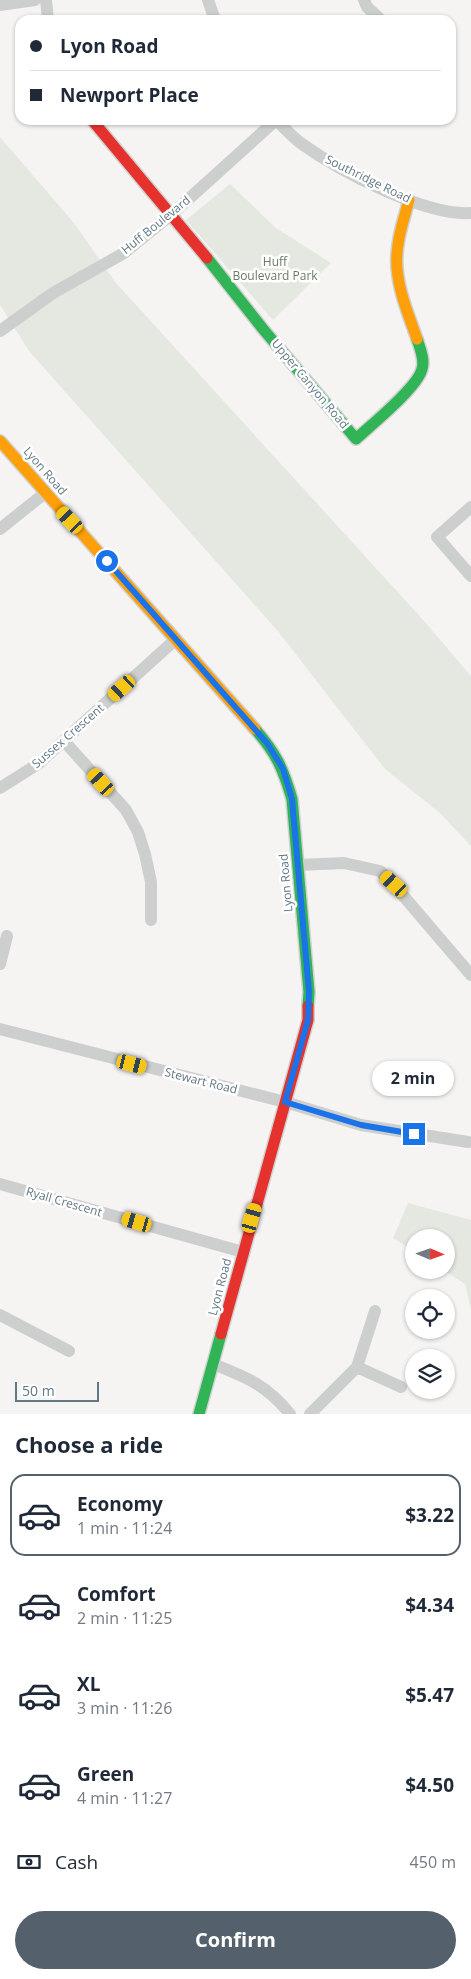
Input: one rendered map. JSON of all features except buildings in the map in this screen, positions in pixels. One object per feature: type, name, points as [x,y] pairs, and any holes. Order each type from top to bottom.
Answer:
[{"type":"street","points":[[0,5],[35,0]]},
{"type":"street","points":[[46,0],[48,15]]},
{"type":"street","points":[[208,0],[213,15]]},
{"type":"street","points":[[364,0],[376,15]]},
{"type":"street","name":"Upper Canyon Road","points":[[96,125],[172,214],[263,328],[356,439],[417,381],[423,368],[422,351],[402,295],[397,268],[399,235],[409,200]]},
{"type":"street","name":"Huff Boulevard","points":[[0,331],[53,293],[124,253],[172,214],[270,125]]},
{"type":"street","name":"Southridge Road","points":[[281,125],[300,143],[335,165],[409,200],[450,212],[471,213]]},
{"type":"street","name":"Lyon Road","points":[[0,441],[267,743],[283,769],[292,799],[309,992],[308,1020],[199,1414]]},
{"type":"street","points":[[0,529],[45,493]]},
{"type":"street","points":[[471,507],[438,537],[471,576]]},
{"type":"street","name":"Sussex Crescent","points":[[0,788],[38,764],[176,639]]},
{"type":"street","points":[[64,741],[126,810],[138,832],[151,882],[151,920]]},
{"type":"street","points":[[299,865],[344,864],[380,872],[394,884],[471,974]]},
{"type":"street","points":[[0,964],[7,936]]},
{"type":"street","name":"Stewart Road","points":[[0,1029],[285,1102],[361,1125],[468,1142]]},
{"type":"street","points":[[0,1198],[2,1184]]},
{"type":"street","name":"Ryall Crescent","points":[[2,1184],[243,1252]]},
{"type":"street","points":[[310,1414],[357,1366],[375,1311]]},
{"type":"street","points":[[0,1315],[69,1351]]},
{"type":"street","points":[[213,1364],[252,1380],[270,1392],[290,1414]]},
{"type":"street","points":[[357,1366],[401,1387]]},
{"type":"green space","points":[[0,137],[74,223],[116,283],[425,622],[471,676],[471,846],[440,813],[385,769],[277,630],[29,351],[0,305]]},
{"type":"green space","name":"Huff Boulevard Park","points":[[230,184],[276,228],[331,263],[273,320],[186,220]]},
{"type":"green space","points":[[408,1203],[471,1220],[471,1310],[465,1284],[455,1278],[455,1229],[405,1229],[405,1245],[393,1238]]},
{"type":"traffic: fast","points":[[207,258],[263,329],[356,439],[403,395],[419,377],[423,362],[417,339]]},
{"type":"traffic: fast","points":[[255,729],[278,761],[292,799],[309,992],[308,1006]]},
{"type":"traffic: fast","points":[[199,1414],[221,1334]]},
{"type":"traffic: slow","points":[[409,200],[398,242],[397,268],[402,295],[417,339]]},
{"type":"traffic: slow","points":[[0,441],[255,729]]},
{"type":"traffic: jam","points":[[96,125],[207,258]]},
{"type":"traffic: jam","points":[[221,1334],[308,1020],[308,1006]]},
{"type":"route","points":[[107,561],[267,743],[283,769],[292,799],[309,992],[308,1020],[285,1102],[361,1125],[414,1134]]}]
